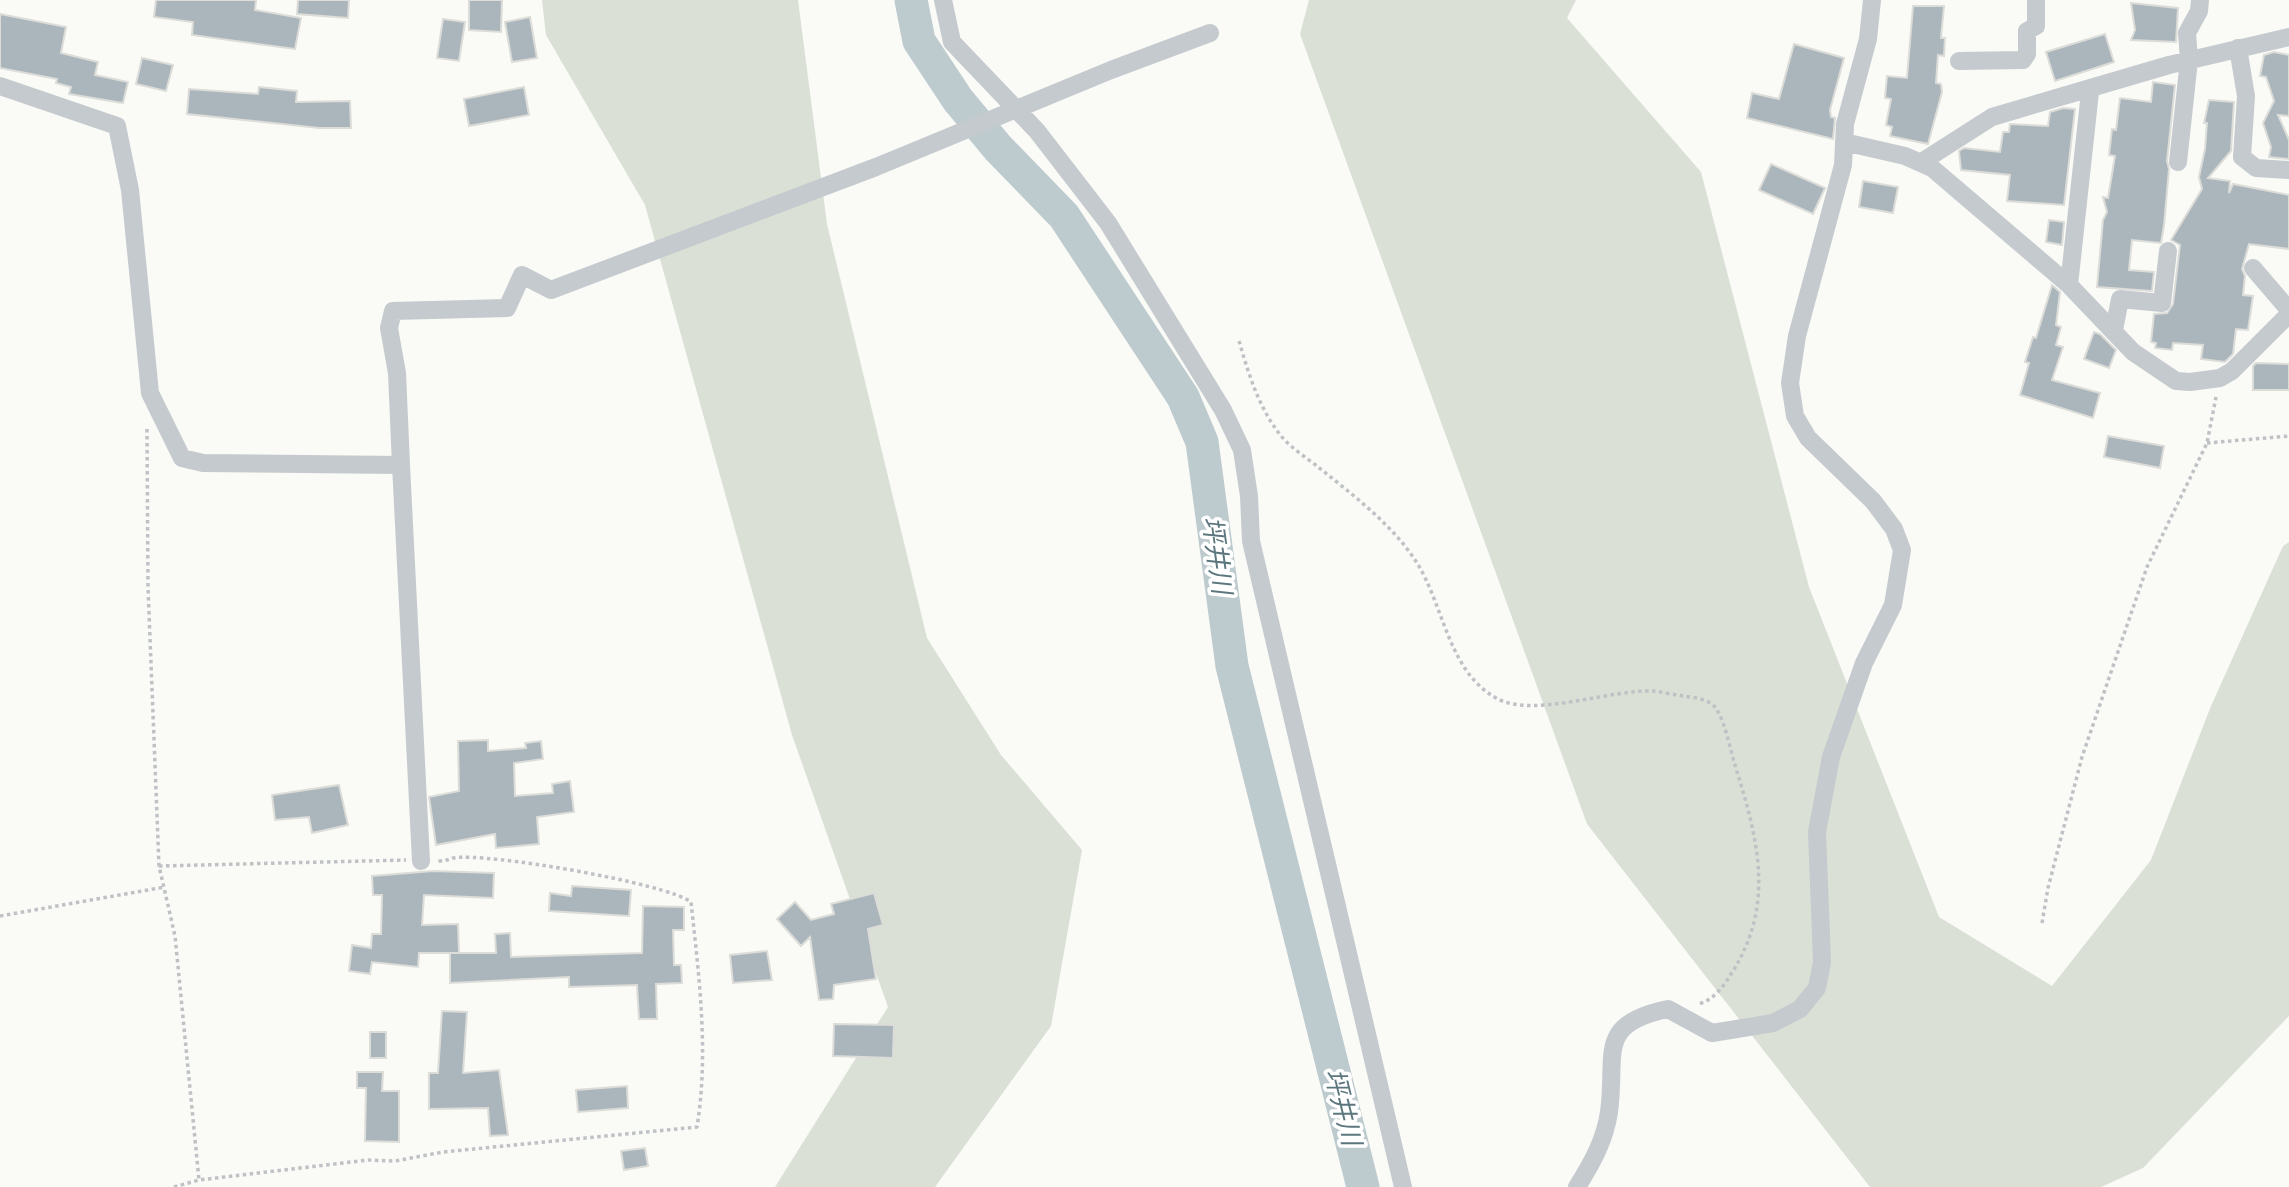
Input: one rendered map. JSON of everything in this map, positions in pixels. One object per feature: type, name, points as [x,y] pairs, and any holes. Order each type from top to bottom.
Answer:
[{"type":"street","points":[[943,0],[951,42],[1037,131],[1108,223],[1223,410],[1242,450],[1249,496],[1251,541],[1403,1187]]},
{"type":"street","points":[[1577,1187],[1598,1151],[1609,1113],[1612,1043],[1627,1023],[1644,1014],[1668,1009],[1712,1033],[1773,1023],[1800,1009],[1817,989],[1822,962],[1817,832],[1831,757],[1864,663],[1893,605],[1902,550],[1894,529],[1873,501],[1808,438],[1795,416],[1790,383],[1797,336],[1838,186],[1849,107],[1868,39],[1872,0]]},
{"type":"street","points":[[1959,61],[2023,60],[2027,54],[2027,32],[2035,26],[2036,0]]},
{"type":"street","points":[[2178,162],[2189,60],[2187,33],[2199,11],[2200,0]]},
{"type":"street","points":[[421,861],[397,373],[389,328],[393,311],[507,308],[522,275],[551,290],[1210,33]]},
{"type":"street","points":[[1920,163],[1992,117],[2189,60],[2289,37]]},
{"type":"street","points":[[2238,48],[2246,96],[2242,157],[2256,169],[2289,170]]},
{"type":"street","points":[[0,86],[117,125],[130,190],[150,393],[183,458],[203,463],[401,465]]},
{"type":"street","points":[[2069,285],[2090,92],[2094,87]]},
{"type":"street","points":[[1844,142],[1932,168],[1973,199],[2069,285],[2133,352],[2165,376],[2190,382],[2220,378],[2232,370],[2289,312],[2253,268]]},
{"type":"street","points":[[2114,330],[2120,299],[2162,303],[2168,251]]},
{"type":"path","points":[[1239,341],[1256,398],[1283,438],[1351,494],[1398,539],[1417,564],[1438,604],[1450,640],[1470,674],[1495,698],[1510,704],[1552,705],[1652,691],[1703,699],[1717,709],[1745,798],[1760,863],[1754,929],[1743,956],[1727,981],[1706,1003],[1668,1009]]},
{"type":"path","points":[[2042,923],[2048,888],[2082,757],[2147,567],[2207,443],[2220,378]]},
{"type":"path","points":[[150,393],[148,587],[159,866],[175,936],[199,1180]]},
{"type":"path","points":[[2207,443],[2289,436]]},
{"type":"path","points":[[159,866],[482,860],[614,877],[681,895],[691,902],[701,1000],[702,1092],[697,1127],[199,1180],[174,1187]]},
{"type":"path","points":[[0,916],[164,887]]},
{"type":"shaded area","points":[[542,0],[798,0],[827,224],[927,638],[1001,755],[1082,850],[1051,1026],[935,1187],[775,1187],[888,1007],[792,735],[645,205],[546,35]]},
{"type":"shaded area","points":[[1309,0],[1576,0],[1567,18],[1701,172],[1809,587],[1939,917],[2052,986],[2151,860],[2211,706],[2283,546],[2289,542],[2289,1016],[2143,1168],[2101,1187],[1870,1187],[1587,824],[1300,34]]},
{"type":"building","points":[[156,0],[256,0],[255,10],[301,18],[295,49],[192,35],[193,22],[154,17]]},
{"type":"building","points":[[298,0],[349,0],[348,18],[297,14]]},
{"type":"building","points":[[469,0],[502,0],[501,32],[469,30]]},
{"type":"building","points":[[2131,3],[2178,8],[2176,42],[2131,40],[2135,30]]},
{"type":"building","points":[[1913,6],[1944,6],[1941,38],[1945,38],[1944,56],[1938,55],[1936,83],[1941,84],[1942,92],[1928,144],[1890,136],[1892,127],[1886,125],[1891,99],[1885,98],[1887,76],[1907,78]]},
{"type":"building","points":[[0,14],[66,27],[61,53],[98,62],[95,75],[128,82],[123,103],[69,94],[71,87],[56,83],[57,79],[0,68]]},
{"type":"building","points":[[530,17],[537,58],[512,62],[505,22]]},
{"type":"building","points":[[443,19],[465,22],[459,61],[437,58]]},
{"type":"building","points":[[2105,34],[2114,62],[2055,81],[2046,52]]},
{"type":"building","points":[[1794,44],[1844,58],[1830,110],[1831,117],[1835,118],[1833,139],[1747,118],[1752,93],[1779,99]]},
{"type":"building","points":[[2274,52],[2289,55],[2289,116],[2278,115],[2289,140],[2289,159],[2269,157],[2271,147],[2263,123],[2274,101],[2266,77],[2260,76],[2264,55]]},
{"type":"building","points":[[142,58],[173,65],[166,91],[136,84]]},
{"type":"building","points":[[2153,82],[2175,85],[2164,225],[2161,243],[2132,240],[2129,270],[2154,272],[2152,291],[2097,287],[2103,220],[2107,212],[2103,197],[2108,198],[2115,156],[2109,155],[2112,129],[2116,130],[2120,98],[2151,102]]},
{"type":"building","points":[[259,87],[297,91],[296,102],[350,101],[351,128],[319,128],[187,114],[189,89],[258,94]]},
{"type":"building","points":[[524,87],[529,115],[469,126],[464,99]]},
{"type":"building","points":[[2209,100],[2234,102],[2231,151],[2208,178],[2230,181],[2229,193],[2233,184],[2289,195],[2289,249],[2249,244],[2242,269],[2245,276],[2243,295],[2253,296],[2248,330],[2236,329],[2233,354],[2225,362],[2201,359],[2203,345],[2173,343],[2172,350],[2155,348],[2156,343],[2151,342],[2154,314],[2167,313],[2173,304],[2180,245],[2171,240],[2202,189],[2199,177],[2205,149],[2207,123],[2204,123]]},
{"type":"building","points":[[2063,108],[2075,109],[2064,205],[2007,201],[2010,175],[1961,170],[1959,151],[1964,148],[2000,152],[2003,132],[2009,132],[2010,124],[2048,126],[2050,112]]},
{"type":"building","points":[[1771,164],[1825,188],[1813,214],[1759,190]]},
{"type":"building","points":[[1863,181],[1898,187],[1893,213],[1859,207]]},
{"type":"building","points":[[2049,220],[2064,222],[2062,245],[2046,242]]},
{"type":"building","points":[[2052,285],[2060,292],[2056,325],[2061,327],[2056,345],[2063,347],[2052,380],[2100,393],[2093,418],[2020,395],[2029,363],[2025,362],[2033,337],[2036,338]]},
{"type":"building","points":[[2094,332],[2100,334],[2116,350],[2109,368],[2084,359]]},
{"type":"building","points":[[2256,363],[2289,364],[2289,390],[2253,390],[2253,366]]},
{"type":"building","points":[[2108,436],[2164,446],[2160,468],[2104,457]]},
{"type":"building","points":[[488,740],[488,751],[526,748],[525,743],[541,741],[543,759],[514,763],[515,796],[553,793],[552,784],[570,781],[574,812],[537,817],[539,844],[496,848],[495,834],[436,845],[429,797],[459,791],[458,741]]},
{"type":"building","points":[[339,785],[348,825],[312,833],[309,817],[275,820],[272,795]]},
{"type":"building","points":[[433,871],[494,873],[493,898],[424,895],[422,925],[458,924],[459,953],[496,953],[495,934],[510,933],[511,957],[642,953],[643,906],[684,907],[684,930],[673,930],[674,965],[681,965],[682,983],[656,984],[657,1019],[639,1019],[637,985],[569,987],[569,977],[450,983],[450,953],[419,953],[418,967],[372,962],[370,974],[349,971],[352,945],[371,948],[372,934],[381,934],[382,895],[373,895],[372,876]]},
{"type":"building","points":[[572,886],[631,890],[629,916],[549,911],[550,893],[571,896]]},
{"type":"building","points":[[874,893],[883,925],[868,929],[876,979],[834,985],[833,999],[819,1000],[810,937],[801,946],[777,919],[795,902],[811,920],[834,914],[831,904]]},
{"type":"building","points":[[767,951],[772,980],[733,983],[730,955]]},
{"type":"building","points":[[442,1011],[467,1012],[463,1073],[499,1070],[508,1135],[490,1136],[488,1108],[429,1109],[429,1073],[438,1073]]},
{"type":"building","points":[[834,1024],[894,1025],[893,1058],[833,1056]]},
{"type":"building","points":[[370,1032],[386,1032],[386,1058],[370,1058]]},
{"type":"building","points":[[357,1072],[383,1072],[382,1091],[399,1091],[399,1142],[365,1141],[366,1088],[357,1088]]},
{"type":"building","points":[[627,1086],[628,1108],[578,1112],[576,1090]]},
{"type":"building","points":[[645,1148],[648,1166],[624,1170],[621,1151]]},
{"type":"waterway","name":"坪井川","points":[[911,0],[919,41],[958,100],[998,148],[1064,216],[1183,397],[1202,442],[1232,666],[1363,1187]]}]
